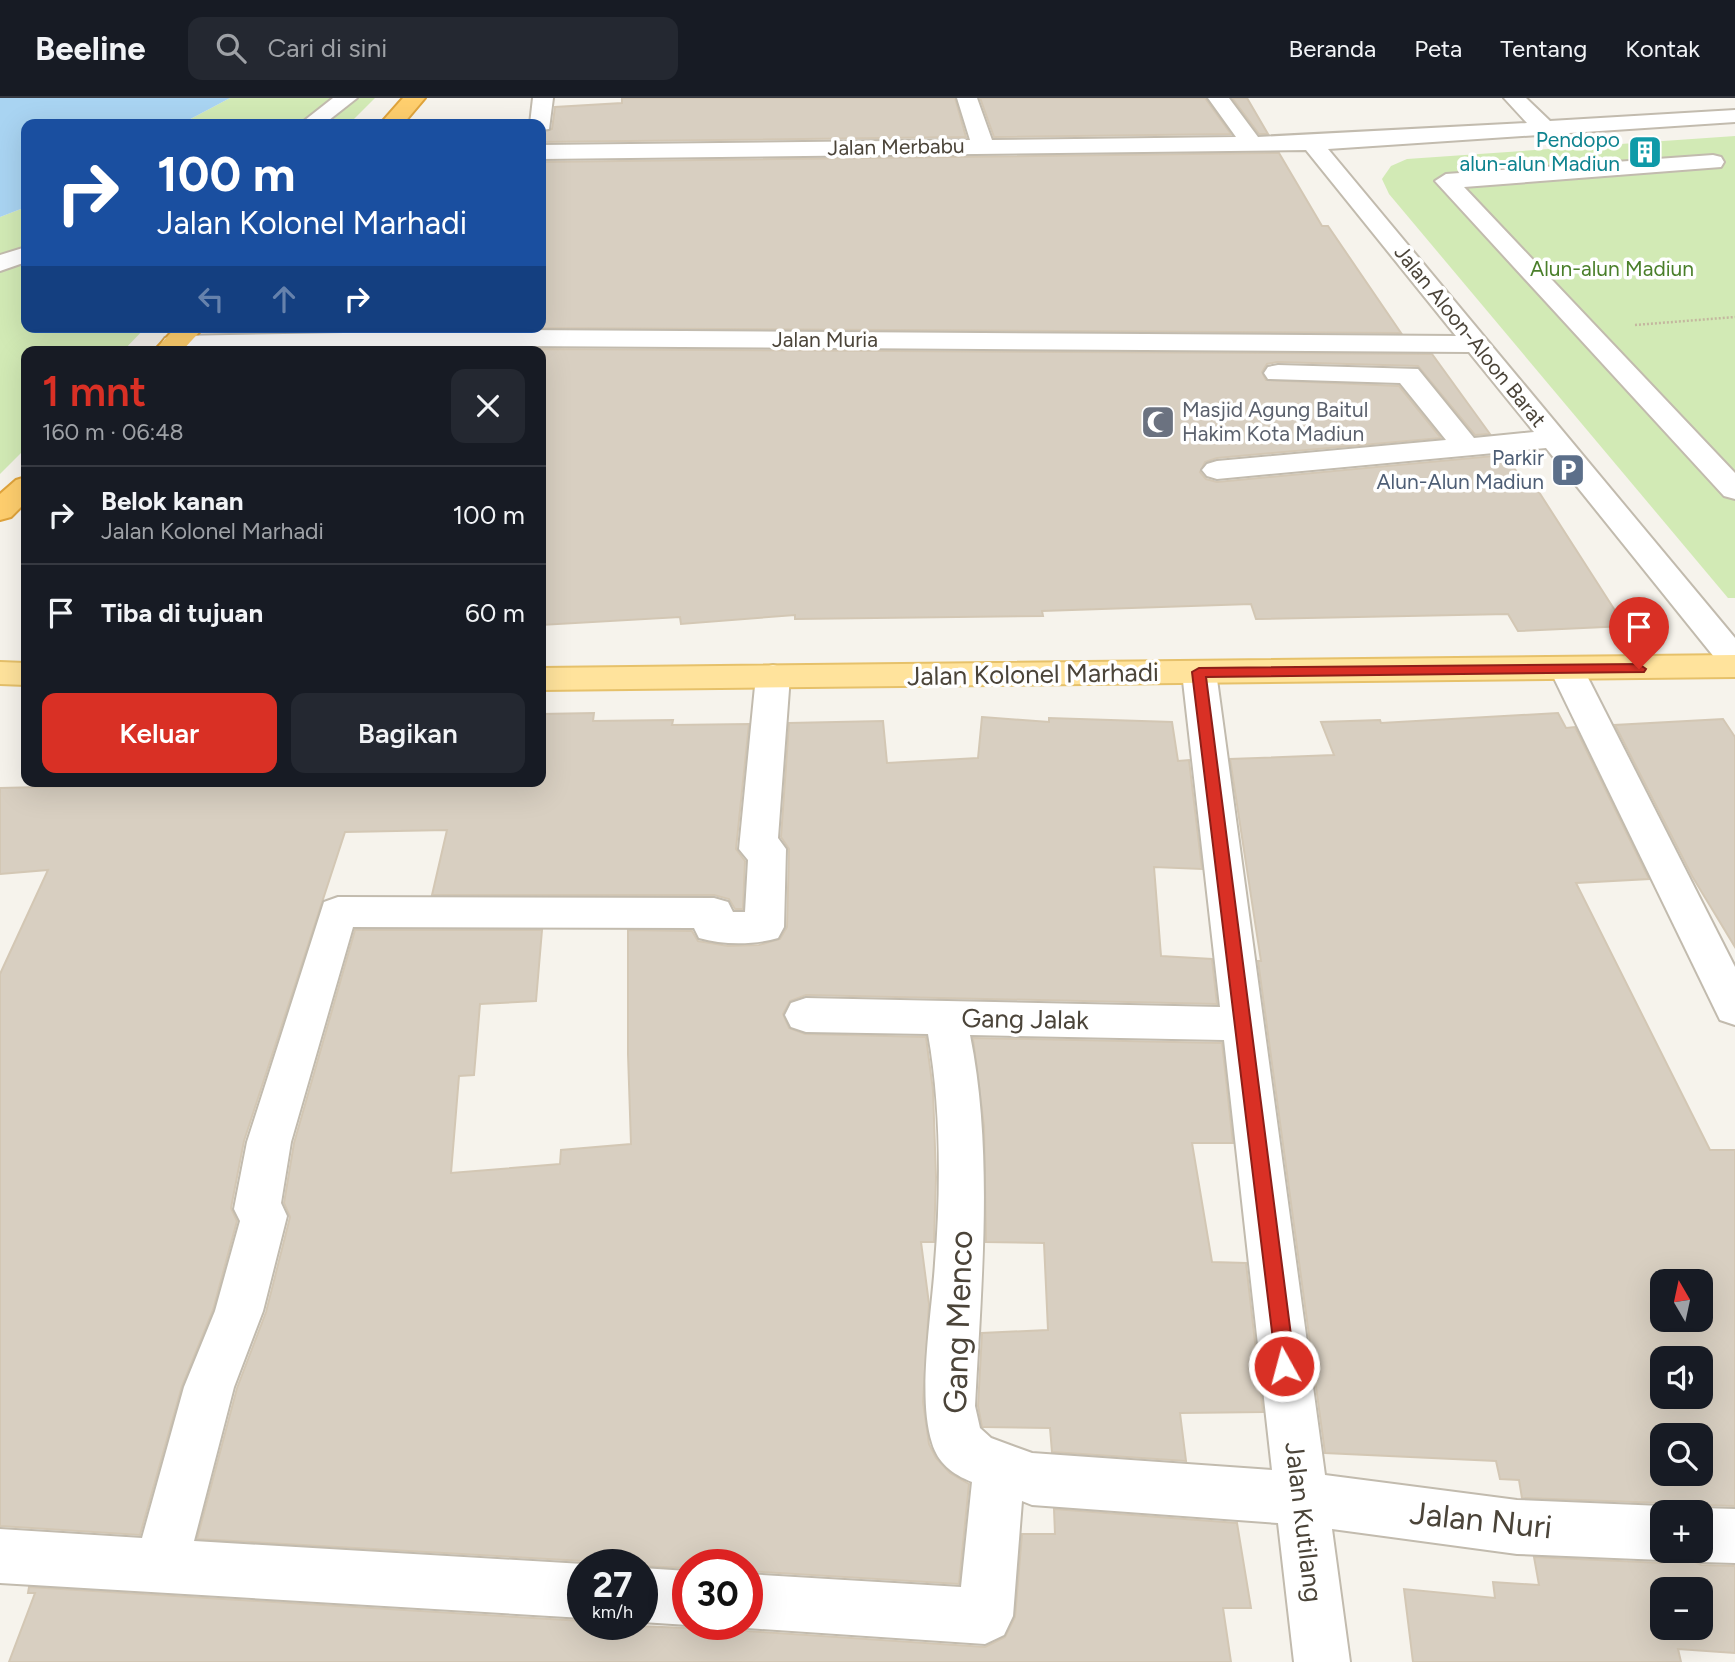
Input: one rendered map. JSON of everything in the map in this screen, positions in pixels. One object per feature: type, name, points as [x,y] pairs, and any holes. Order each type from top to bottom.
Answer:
[{"type":"highway","points":[[396,119],[415,98]]},
{"type":"highway","points":[[0,511],[21,491]]},
{"type":"main road","name":"Jalan Kolonel Marhadi","points":[[546,679],[1567,670],[1735,666]]},
{"type":"main road","points":[[0,673],[21,674]]},
{"type":"street","points":[[318,119],[347,98]]},
{"type":"street","points":[[415,98],[427,98]]},
{"type":"street","points":[[542,119],[544,98]]},
{"type":"street","points":[[967,98],[983,146]]},
{"type":"street","points":[[1218,98],[1251,143]]},
{"type":"street","points":[[1514,98],[1545,128]]},
{"type":"street","name":"Jalan Merbabu","points":[[546,152],[1312,143],[1735,116]]},
{"type":"street","name":"Jalan Aloon-Aloon Barat","points":[[1312,143],[1735,660]]},
{"type":"street","points":[[1713,162],[1446,181],[1735,490]]},
{"type":"street","points":[[0,264],[21,256]]},
{"type":"street","name":"Jalan Muria","points":[[177,341],[519,339],[1476,344]]},
{"type":"street","points":[[1278,373],[1408,375],[1466,447]]},
{"type":"street","points":[[1217,470],[1555,439]]},
{"type":"street","points":[[1567,670],[1735,1007]]},
{"type":"street","name":"Jalan Kutilang","points":[[1199,672],[1322,1662]]},
{"type":"street","points":[[161,1566],[209,1387],[239,1311],[264,1216],[257,1209],[269,1142],[338,912],[714,913],[713,928],[764,927],[767,849],[758,849],[773,676]]},
{"type":"street","name":"Gang Jalak","points":[[806,1015],[1244,1024]]},
{"type":"street","name":"Gang Menco","points":[[946,1017],[956,1070],[961,1228],[950,1406],[957,1442],[975,1458],[1032,1479],[1300,1498]]},
{"type":"street","points":[[763,1602],[985,1616],[999,1467]]},
{"type":"street","name":"Jalan Nuri","points":[[1300,1498],[1517,1527],[1650,1533]]},
{"type":"street","points":[[1713,1535],[1735,1536]]},
{"type":"street","points":[[0,1556],[567,1590]]},
{"type":"path","points":[[1584,329],[1735,317]]},
{"type":"green space","points":[[230,98],[375,98],[354,119],[190,119]]},
{"type":"green space","name":"Alun-alun Madiun","points":[[1735,136],[1735,598],[1728,598],[1389,194],[1382,179],[1391,166],[1407,159]]},
{"type":"green space","points":[[21,209],[21,333],[140,333],[128,346],[21,346],[21,453],[0,474],[0,217]]},
{"type":"water","points":[[0,98],[230,98],[190,119],[21,119],[21,209],[0,217]]},
{"type":"building","points":[[622,98],[955,98],[966,137],[546,142],[546,131],[552,129],[555,107],[622,103]]},
{"type":"building","points":[[980,98],[1205,98],[1231,134],[994,137]]},
{"type":"building","points":[[1232,98],[1247,98],[1268,134],[1259,134]]},
{"type":"building","points":[[1279,153],[1322,226],[1328,226],[1401,333],[546,328],[546,162]]},
{"type":"building","points":[[546,349],[1432,354],[1490,434],[1475,435],[1418,366],[1277,362],[1267,364],[1262,372],[1266,380],[1399,386],[1441,438],[1217,458],[1205,462],[1200,472],[1206,479],[1217,482],[1504,455],[1530,489],[1537,489],[1625,626],[1518,631],[1508,614],[1256,619],[1251,604],[1042,611],[1043,616],[795,619],[795,615],[681,624],[680,617],[546,625]]},
{"type":"building","points":[[594,713],[593,721],[673,720],[672,725],[749,724],[736,849],[745,861],[743,909],[735,909],[729,899],[714,895],[432,895],[447,830],[345,832],[244,1141],[231,1208],[237,1221],[213,1310],[182,1386],[140,1535],[0,1526],[0,974],[48,870],[0,874],[0,788],[546,787],[546,714]]},
{"type":"building","points":[[1558,713],[1566,728],[1575,727],[1649,879],[1576,883],[1710,1150],[1735,1150],[1735,1506],[1713,1505],[1713,1500],[1650,1500],[1650,1503],[1522,1498],[1519,1480],[1500,1479],[1496,1461],[1325,1453],[1258,961],[1261,961],[1230,759],[1334,755],[1321,722],[1380,720],[1381,723]]},
{"type":"building","points":[[982,717],[1049,722],[1049,718],[1172,722],[1178,761],[1189,760],[1202,869],[1154,867],[1161,956],[1212,959],[1217,1004],[806,995],[790,1001],[783,1014],[789,1028],[805,1034],[926,1037],[933,1090],[936,1177],[934,1242],[921,1242],[929,1304],[923,1402],[929,1444],[936,1458],[950,1473],[969,1484],[959,1584],[763,1572],[763,1549],[672,1549],[672,1567],[658,1567],[658,1549],[567,1549],[567,1560],[197,1539],[237,1388],[266,1312],[290,1217],[284,1203],[294,1143],[355,930],[542,930],[536,1001],[480,1004],[474,1075],[459,1076],[451,1173],[560,1164],[561,1150],[631,1144],[628,930],[692,931],[698,941],[728,946],[759,945],[780,939],[787,927],[789,849],[781,837],[789,723],[883,721],[887,763],[978,758]]},
{"type":"building","points":[[1723,719],[1735,737],[1735,947],[1692,876],[1615,725]]},
{"type":"building","points":[[973,1038],[1222,1043],[1233,1143],[1192,1143],[1212,1262],[1246,1263],[1263,1412],[1180,1413],[1186,1461],[1052,1452],[1050,1428],[982,1427],[978,1406],[982,1333],[1048,1330],[1044,1243],[986,1242],[984,1126]]},
{"type":"building","points":[[1054,1509],[1237,1523],[1251,1608],[1223,1608],[1231,1662],[9,1662],[35,1593],[28,1593],[29,1587],[567,1620],[567,1640],[658,1640],[658,1627],[672,1627],[672,1640],[763,1640],[763,1632],[985,1647],[1005,1637],[1015,1617],[1022,1534],[1055,1534]]},
{"type":"building","points":[[1534,1557],[1735,1566],[1735,1653],[1678,1649],[1681,1662],[1413,1662],[1404,1589],[1495,1598],[1493,1582],[1539,1585]]},
{"type":"place","name":"Pendopo alun-alun Madiun","points":[[1645,152]]},
{"type":"place","name":"Masjid Agung Baitul Hakim Kota Madiun","points":[[1158,422]]},
{"type":"place","name":"Parkir Alun-Alun Madiun","points":[[1568,470]]},
{"type":"route","points":[[1284,1366],[1199,672],[1639,669]]}]
